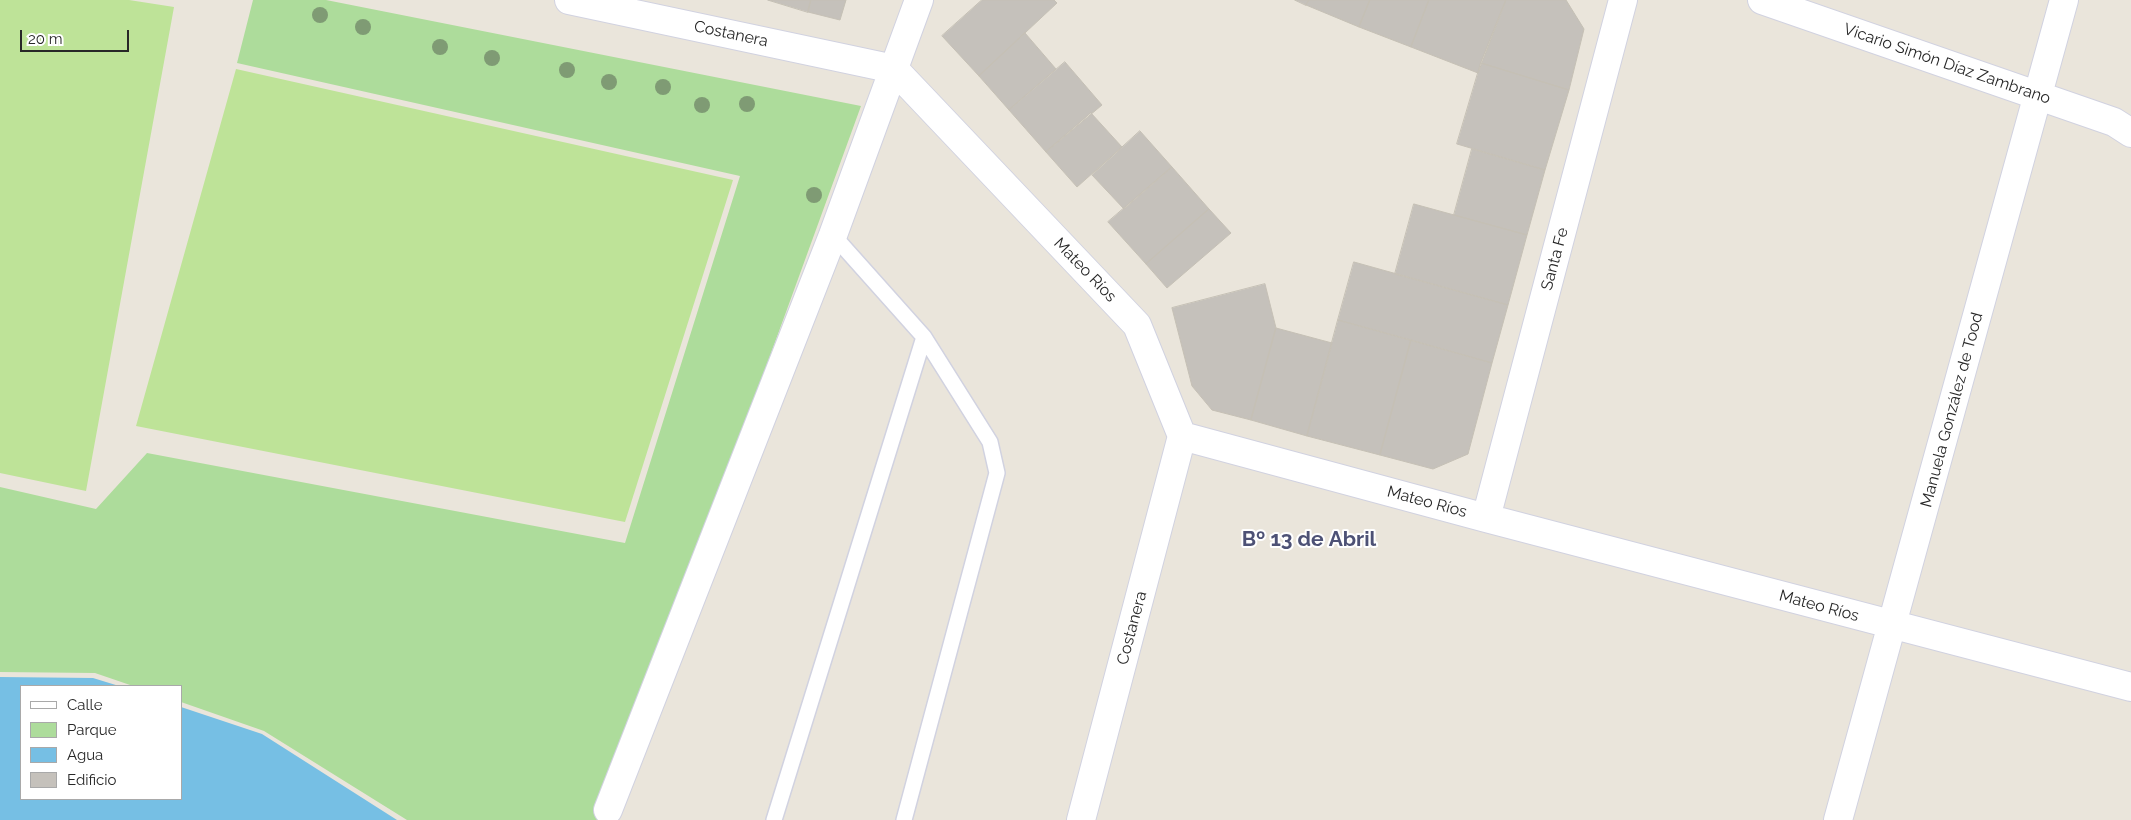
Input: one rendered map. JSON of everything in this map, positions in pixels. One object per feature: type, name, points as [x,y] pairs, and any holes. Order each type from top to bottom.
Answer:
[{"type":"street","name":"Costanera","points":[[569,0],[894,69]]},
{"type":"street","points":[[608,810],[833,235],[919,0]]},
{"type":"street","name":"Santa Fe","points":[[1486,518],[1623,0]]},
{"type":"street","name":"Vicario Simón Díaz Zambrano","points":[[1762,0],[2114,122],[2131,133]]},
{"type":"street","name":"Manuela González de Tood","points":[[1838,820],[2064,0]]},
{"type":"street","name":"Mateo Ríos","points":[[894,69],[1138,325],[1182,436],[1892,625],[2131,686]]},
{"type":"street","name":"Costanera","points":[[1087,819],[1182,436]]},
{"type":"lane","points":[[833,235],[924,337],[990,442],[996,473],[904,820]]},
{"type":"lane","points":[[774,820],[924,337]]},
{"type":"green space","points":[[0,0],[129,0],[174,7],[86,491],[0,473]]},
{"type":"green space","points":[[253,0],[326,0],[861,106],[695,562],[597,820],[407,820],[264,731],[182,702],[182,685],[130,685],[95,673],[0,672],[0,487],[96,509],[147,453],[625,543],[740,176],[237,63]]},
{"type":"green space","points":[[236,69],[733,180],[625,522],[136,426]]},
{"type":"water","points":[[0,677],[93,678],[116,685],[20,685],[20,800],[182,800],[182,707],[262,734],[397,820],[0,820]]},
{"type":"building","points":[[768,0],[811,0],[808,12]]},
{"type":"building","points":[[811,0],[846,0],[840,20],[808,12]]},
{"type":"building","points":[[982,0],[1054,0],[1057,3],[979,76],[942,36]]},
{"type":"building","points":[[1295,0],[1309,0],[1306,5]]},
{"type":"building","points":[[1309,0],[1370,0],[1359,27],[1306,5]]},
{"type":"building","points":[[1370,0],[1429,0],[1411,47],[1359,27]]},
{"type":"building","points":[[1429,0],[1506,0],[1478,73],[1411,47]]},
{"type":"building","points":[[1506,0],[1566,0],[1584,29],[1569,90],[1481,63]]},
{"type":"building","points":[[1025,33],[1056,69],[1009,110],[979,76]]},
{"type":"building","points":[[1065,62],[1102,105],[1046,152],[1009,110]]},
{"type":"building","points":[[1481,63],[1569,90],[1545,170],[1457,144]]},
{"type":"building","points":[[1091,113],[1122,147],[1077,187],[1046,152]]},
{"type":"building","points":[[1140,131],[1172,167],[1124,209],[1092,175]]},
{"type":"building","points":[[1472,149],[1545,170],[1527,235],[1454,215]]},
{"type":"building","points":[[1172,167],[1209,209],[1146,264],[1108,222]]},
{"type":"building","points":[[1414,204],[1527,235],[1508,305],[1395,274]]},
{"type":"building","points":[[1209,209],[1231,233],[1167,288],[1146,264]]},
{"type":"building","points":[[1354,262],[1508,305],[1492,363],[1338,320]]},
{"type":"building","points":[[1265,284],[1276,328],[1251,420],[1212,410],[1192,386],[1172,308]]},
{"type":"building","points":[[1338,320],[1411,340],[1380,455],[1307,436]]},
{"type":"building","points":[[1276,328],[1332,343],[1307,436],[1251,420]]},
{"type":"building","points":[[1411,340],[1492,363],[1468,454],[1433,469],[1380,455]]},
{"type":"district","name":"Bº 13 de Abril","points":[[1309,540]]}]
